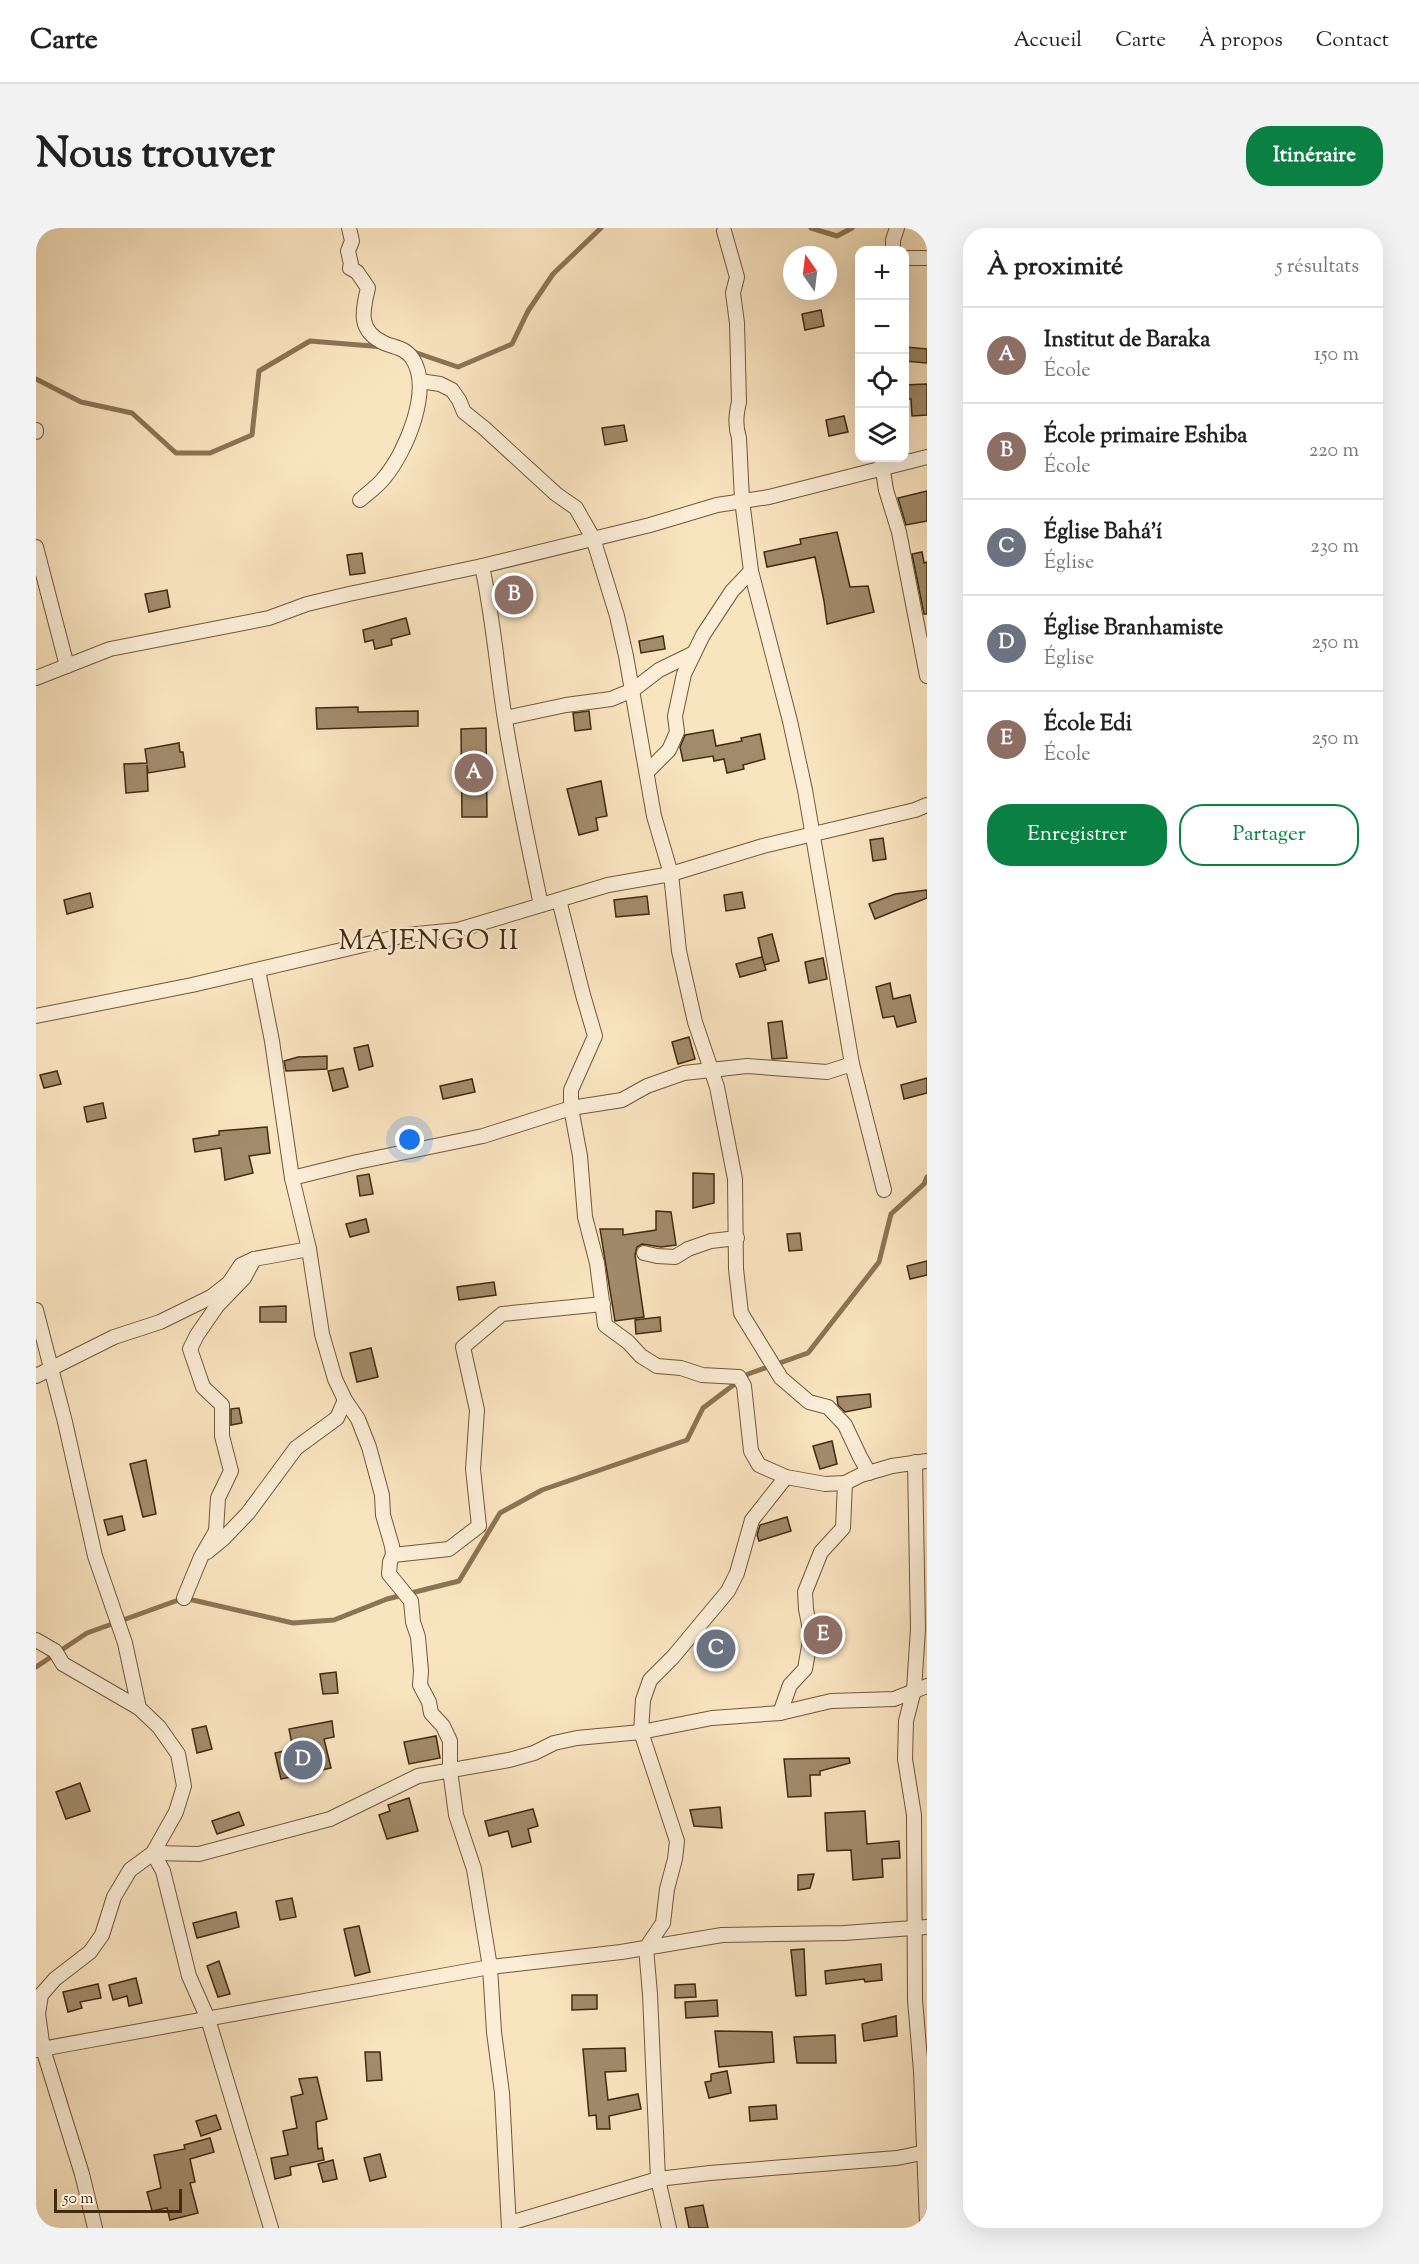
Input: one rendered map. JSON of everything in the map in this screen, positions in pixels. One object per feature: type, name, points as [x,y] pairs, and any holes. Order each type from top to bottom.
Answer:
[{"type":"street","points":[[349,228],[352,241],[348,251],[350,268],[357,272],[368,288],[362,315],[365,328],[382,342],[404,349],[413,359],[420,381],[420,393],[411,428],[397,460],[384,479],[360,500]]},
{"type":"street","points":[[893,246],[897,228]]},
{"type":"street","points":[[724,231],[737,277],[733,293],[737,323],[739,402],[736,429],[739,438],[742,500],[751,571],[790,722],[813,835],[852,1064],[884,1190]]},
{"type":"street","points":[[909,258],[927,258]]},
{"type":"street","points":[[420,381],[440,384],[452,390],[464,412],[556,494],[576,508],[593,538],[617,616],[633,690],[654,816],[671,874],[679,951],[695,1022],[717,1087],[735,1179],[736,1269],[741,1313],[781,1378],[809,1402],[828,1407],[845,1425],[869,1473]]},
{"type":"street","points":[[36,678],[110,650],[269,618],[307,604],[482,566],[742,500],[769,497],[881,463],[927,457]]},
{"type":"street","points":[[881,463],[899,532],[927,676]]},
{"type":"street","points":[[36,547],[67,666]]},
{"type":"street","points":[[482,566],[493,616],[505,718],[520,812],[542,905]]},
{"type":"street","points":[[647,772],[669,750],[677,732],[675,716],[684,674],[703,635],[732,591],[751,571]]},
{"type":"street","points":[[505,718],[566,705],[611,699],[633,690],[659,669],[694,653]]},
{"type":"street","points":[[36,1016],[258,970],[406,935],[458,930],[608,885],[671,874],[763,846],[915,810],[927,805]]},
{"type":"street","points":[[559,900],[595,1036],[571,1090],[571,1108],[580,1156],[585,1217],[597,1263],[605,1325],[628,1342],[641,1356],[657,1366],[681,1368],[702,1375],[739,1377],[744,1386],[751,1451],[759,1465],[786,1477],[825,1484],[845,1483],[869,1473],[921,1461],[918,1629],[920,1688],[906,1721],[905,1759],[914,1815],[921,1927],[915,2000],[926,2152],[927,2223]]},
{"type":"street","points":[[258,970],[272,1041],[292,1178],[309,1249],[322,1334],[335,1378],[345,1400],[358,1419],[369,1447],[382,1495],[383,1515],[393,1555],[389,1574],[411,1601],[421,1671],[420,1686],[429,1702],[431,1713],[443,1726],[450,1741],[450,1770],[456,1815],[474,1869],[490,1967],[494,2032],[502,2093],[509,2226],[658,2179],[897,2158],[926,2152]]},
{"type":"street","points":[[292,1178],[483,1136],[571,1108],[622,1100],[648,1086],[684,1073],[747,1066],[827,1072],[852,1064]]},
{"type":"street","points":[[644,1252],[657,1256],[675,1257],[688,1249],[711,1241],[737,1238]]},
{"type":"street","points":[[36,1376],[114,1337],[160,1323],[211,1297],[229,1283],[241,1265],[254,1259],[309,1249]]},
{"type":"street","points":[[184,1598],[201,1557],[216,1531],[218,1498],[231,1471],[222,1436],[222,1404],[203,1387],[190,1349],[217,1306],[244,1278],[254,1259]]},
{"type":"street","points":[[393,1555],[449,1549],[479,1526],[473,1469],[477,1410],[463,1347],[502,1314],[603,1304]]},
{"type":"street","points":[[36,1310],[52,1367],[95,1556],[125,1643],[139,1708]]},
{"type":"street","points":[[201,1557],[224,1538],[248,1513],[296,1448],[337,1418],[345,1400]]},
{"type":"street","points":[[669,2228],[658,2179],[646,1948],[663,1923],[677,1841],[642,1732],[643,1700],[650,1680],[673,1657],[729,1591],[737,1573],[752,1520],[786,1477]]},
{"type":"street","points":[[780,1713],[790,1685],[805,1669],[811,1635],[805,1592],[821,1552],[843,1528],[845,1483]]},
{"type":"street","points":[[36,1640],[55,1651],[63,1664],[139,1708],[159,1727],[178,1754],[184,1786],[176,1812],[153,1853],[130,1870],[114,1897],[102,1935],[90,1952],[55,1979],[41,1995],[38,2014],[40,2050],[82,2174],[95,2228]]},
{"type":"street","points":[[153,1853],[199,1854],[330,1819],[418,1776],[509,1760],[554,1743],[577,1738],[642,1732],[712,1718],[780,1713],[831,1701],[894,1699],[920,1688]]},
{"type":"street","points":[[153,1853],[163,1871],[189,1976],[208,2019],[271,2228]]},
{"type":"street","points":[[40,2050],[490,1967],[646,1948],[722,1935],[844,1933],[921,1927]]},
{"type":"building","points":[[821,310],[824,326],[805,330],[802,314]]},
{"type":"building","points":[[909,347],[927,349],[927,363],[909,361]]},
{"type":"building","points":[[927,384],[927,415],[912,416],[909,385]]},
{"type":"building","points":[[844,416],[848,432],[829,436],[826,420]]},
{"type":"building","points":[[624,425],[627,441],[605,445],[602,428]]},
{"type":"building","points":[[927,491],[927,521],[906,525],[898,498]]},
{"type":"building","points":[[837,532],[850,587],[868,586],[874,612],[827,624],[815,557],[767,567],[764,552],[801,544],[800,539]]},
{"type":"building","points":[[922,552],[924,563],[927,562],[927,614],[924,614],[912,554]]},
{"type":"building","points":[[362,553],[365,573],[350,575],[347,555]]},
{"type":"building","points":[[519,576],[527,609],[509,614],[500,580]]},
{"type":"building","points":[[167,590],[170,607],[149,612],[145,594]]},
{"type":"building","points":[[406,618],[410,634],[391,639],[392,645],[375,649],[373,640],[365,642],[363,630]]},
{"type":"building","points":[[663,636],[665,649],[641,653],[639,641]]},
{"type":"building","points":[[358,707],[358,712],[418,711],[418,726],[317,729],[316,708]]},
{"type":"building","points":[[589,711],[591,729],[575,731],[573,713]]},
{"type":"building","points":[[486,728],[487,817],[462,817],[461,729]]},
{"type":"building","points":[[713,730],[716,746],[742,741],[741,738],[760,734],[765,759],[743,765],[744,769],[727,773],[724,759],[714,761],[713,756],[683,761],[680,747],[685,735]]},
{"type":"building","points":[[179,743],[185,767],[148,773],[147,765],[148,791],[126,793],[124,764],[147,763],[145,749]]},
{"type":"building","points":[[601,781],[607,816],[596,818],[598,830],[579,835],[567,789]]},
{"type":"building","points":[[883,838],[886,859],[873,861],[870,840]]},
{"type":"building","points":[[927,890],[927,898],[875,919],[869,904],[895,894]]},
{"type":"building","points":[[742,892],[745,908],[726,911],[724,895]]},
{"type":"building","points":[[90,893],[93,907],[67,914],[64,900]]},
{"type":"building","points":[[647,896],[649,914],[616,917],[614,900]]},
{"type":"building","points":[[772,934],[779,961],[764,965],[758,938]]},
{"type":"building","points":[[762,957],[766,970],[740,977],[736,964]]},
{"type":"building","points":[[823,958],[827,979],[809,983],[805,962]]},
{"type":"building","points":[[890,983],[893,999],[910,995],[916,1022],[897,1027],[894,1016],[883,1018],[876,987]]},
{"type":"building","points":[[782,1021],[787,1058],[772,1059],[768,1023]]},
{"type":"building","points":[[689,1037],[695,1059],[678,1064],[672,1042]]},
{"type":"building","points":[[368,1045],[373,1066],[359,1070],[354,1048]]},
{"type":"building","points":[[327,1056],[327,1069],[286,1071],[284,1061],[298,1057]]},
{"type":"building","points":[[343,1068],[348,1087],[333,1091],[328,1071]]},
{"type":"building","points":[[57,1071],[61,1084],[44,1088],[40,1075]]},
{"type":"building","points":[[927,1078],[927,1093],[904,1099],[901,1085]]},
{"type":"building","points":[[472,1079],[475,1092],[443,1099],[440,1086]]},
{"type":"building","points":[[103,1103],[106,1118],[87,1122],[84,1107]]},
{"type":"building","points":[[267,1127],[270,1153],[249,1156],[253,1173],[225,1180],[221,1148],[195,1152],[193,1139],[219,1135],[219,1131]]},
{"type":"building","points":[[693,1173],[714,1174],[714,1203],[693,1208]]},
{"type":"building","points":[[369,1174],[373,1194],[360,1196],[357,1176]]},
{"type":"building","points":[[656,1211],[671,1212],[676,1245],[661,1247],[642,1244],[637,1247],[635,1255],[644,1317],[615,1321],[600,1229],[623,1229],[623,1235],[656,1230]]},
{"type":"building","points":[[366,1219],[369,1232],[350,1237],[346,1224]]},
{"type":"building","points":[[800,1233],[802,1250],[789,1251],[787,1234]]},
{"type":"building","points":[[927,1261],[927,1275],[910,1279],[907,1266]]},
{"type":"building","points":[[494,1282],[496,1295],[459,1300],[457,1287]]},
{"type":"building","points":[[286,1306],[286,1322],[260,1322],[260,1307]]},
{"type":"building","points":[[660,1317],[661,1331],[636,1334],[635,1320]]},
{"type":"building","points":[[371,1348],[378,1377],[357,1382],[350,1353]]},
{"type":"building","points":[[870,1394],[871,1407],[845,1412],[838,1405],[837,1397]]},
{"type":"building","points":[[239,1408],[242,1423],[231,1425],[231,1409]]},
{"type":"building","points":[[832,1441],[837,1464],[820,1469],[813,1446]]},
{"type":"building","points":[[146,1460],[156,1514],[143,1517],[130,1464]]},
{"type":"building","points":[[122,1516],[125,1530],[108,1535],[104,1520]]},
{"type":"building","points":[[787,1517],[791,1531],[759,1541],[757,1535],[760,1525]]},
{"type":"building","points":[[336,1672],[338,1693],[323,1694],[320,1674]]},
{"type":"building","points":[[332,1721],[334,1737],[324,1739],[331,1768],[281,1779],[275,1753],[293,1749],[289,1729]]},
{"type":"building","points":[[206,1726],[212,1749],[197,1753],[192,1729]]},
{"type":"building","points":[[436,1736],[440,1758],[409,1764],[404,1742]]},
{"type":"building","points":[[849,1758],[850,1763],[820,1771],[820,1775],[810,1775],[811,1796],[788,1797],[784,1759]]},
{"type":"building","points":[[80,1783],[90,1811],[66,1819],[56,1792]]},
{"type":"building","points":[[409,1798],[418,1831],[387,1839],[379,1815],[390,1811],[388,1805]]},
{"type":"building","points":[[720,1807],[722,1828],[694,1826],[690,1810]]},
{"type":"building","points":[[533,1809],[538,1826],[528,1829],[531,1842],[512,1847],[508,1831],[489,1836],[485,1821]]},
{"type":"building","points":[[865,1811],[867,1844],[899,1841],[900,1858],[882,1859],[883,1877],[853,1880],[851,1850],[827,1851],[825,1813]]},
{"type":"building","points":[[239,1812],[244,1825],[217,1834],[212,1821]]},
{"type":"building","points":[[814,1874],[810,1888],[798,1890],[798,1875]]},
{"type":"building","points":[[292,1898],[296,1917],[280,1920],[276,1901]]},
{"type":"building","points":[[236,1912],[239,1927],[197,1938],[193,1923]]},
{"type":"building","points":[[359,1926],[370,1972],[355,1976],[344,1929]]},
{"type":"building","points":[[804,1949],[806,1995],[796,1996],[791,1950]]},
{"type":"building","points":[[219,1961],[230,1994],[218,1997],[207,1966]]},
{"type":"building","points":[[881,1964],[882,1980],[865,1982],[864,1979],[826,1984],[825,1971]]},
{"type":"building","points":[[136,1978],[142,2003],[129,2006],[127,1996],[113,2000],[109,1985]]},
{"type":"building","points":[[98,1984],[101,1998],[80,2002],[82,2008],[68,2012],[63,1992]]},
{"type":"building","points":[[695,1984],[696,1997],[675,1998],[675,1985]]},
{"type":"building","points":[[572,1995],[597,1995],[597,2009],[572,2010]]},
{"type":"building","points":[[717,2000],[718,2016],[686,2018],[685,2002]]},
{"type":"building","points":[[896,2016],[897,2036],[864,2041],[862,2024]]},
{"type":"building","points":[[715,2031],[772,2032],[774,2062],[719,2067]]},
{"type":"building","points":[[835,2035],[836,2063],[797,2063],[794,2037]]},
{"type":"building","points":[[625,2048],[626,2071],[605,2072],[608,2100],[638,2094],[641,2109],[609,2116],[610,2129],[597,2129],[596,2115],[589,2116],[583,2049]]},
{"type":"building","points":[[365,2052],[380,2052],[382,2080],[367,2081]]},
{"type":"building","points":[[727,2071],[731,2093],[709,2098],[705,2082],[711,2081],[711,2074]]},
{"type":"building","points":[[317,2077],[327,2119],[316,2122],[318,2149],[322,2148],[324,2160],[290,2167],[291,2175],[275,2179],[271,2158],[288,2155],[283,2131],[297,2128],[291,2097],[303,2094],[299,2079]]},
{"type":"building","points":[[776,2105],[777,2119],[750,2121],[749,2107]]},
{"type":"building","points":[[216,2115],[221,2129],[201,2136],[196,2121]]},
{"type":"building","points":[[210,2138],[214,2152],[190,2159],[195,2182],[190,2183],[198,2213],[170,2220],[167,2208],[152,2211],[147,2192],[161,2188],[154,2155],[185,2149],[184,2145]]},
{"type":"building","points":[[380,2154],[386,2177],[370,2181],[364,2158]]},
{"type":"building","points":[[333,2160],[337,2179],[323,2182],[318,2164]]},
{"type":"building","points":[[703,2205],[708,2228],[689,2228],[685,2208]]},
{"type":"waterway","points":[[411,351],[458,367],[512,344],[528,311],[553,274],[601,228]]},
{"type":"waterway","points":[[811,228],[837,236],[852,228]]},
{"type":"waterway","points":[[36,379],[81,402],[132,413],[176,453],[210,453],[252,435],[259,371],[310,341],[384,347]]},
{"type":"waterway","points":[[36,1667],[87,1633],[184,1598],[293,1623],[334,1620],[387,1599],[459,1581],[500,1513],[542,1490],[687,1440],[703,1408],[748,1374],[808,1353],[879,1262],[891,1214],[924,1184],[927,1177]]},
{"type":"place","name":"École primaire Eshiba","points":[[514,595]]},
{"type":"place","name":"Institut de Baraka","points":[[474,773]]},
{"type":"place","name":"École Edi","points":[[823,1635]]},
{"type":"place","name":"Église Bahá'í","points":[[716,1649]]},
{"type":"place","name":"Église Branhamiste","points":[[303,1760]]},
{"type":"district","name":"MAJENGO II","points":[[429,939]]}]
